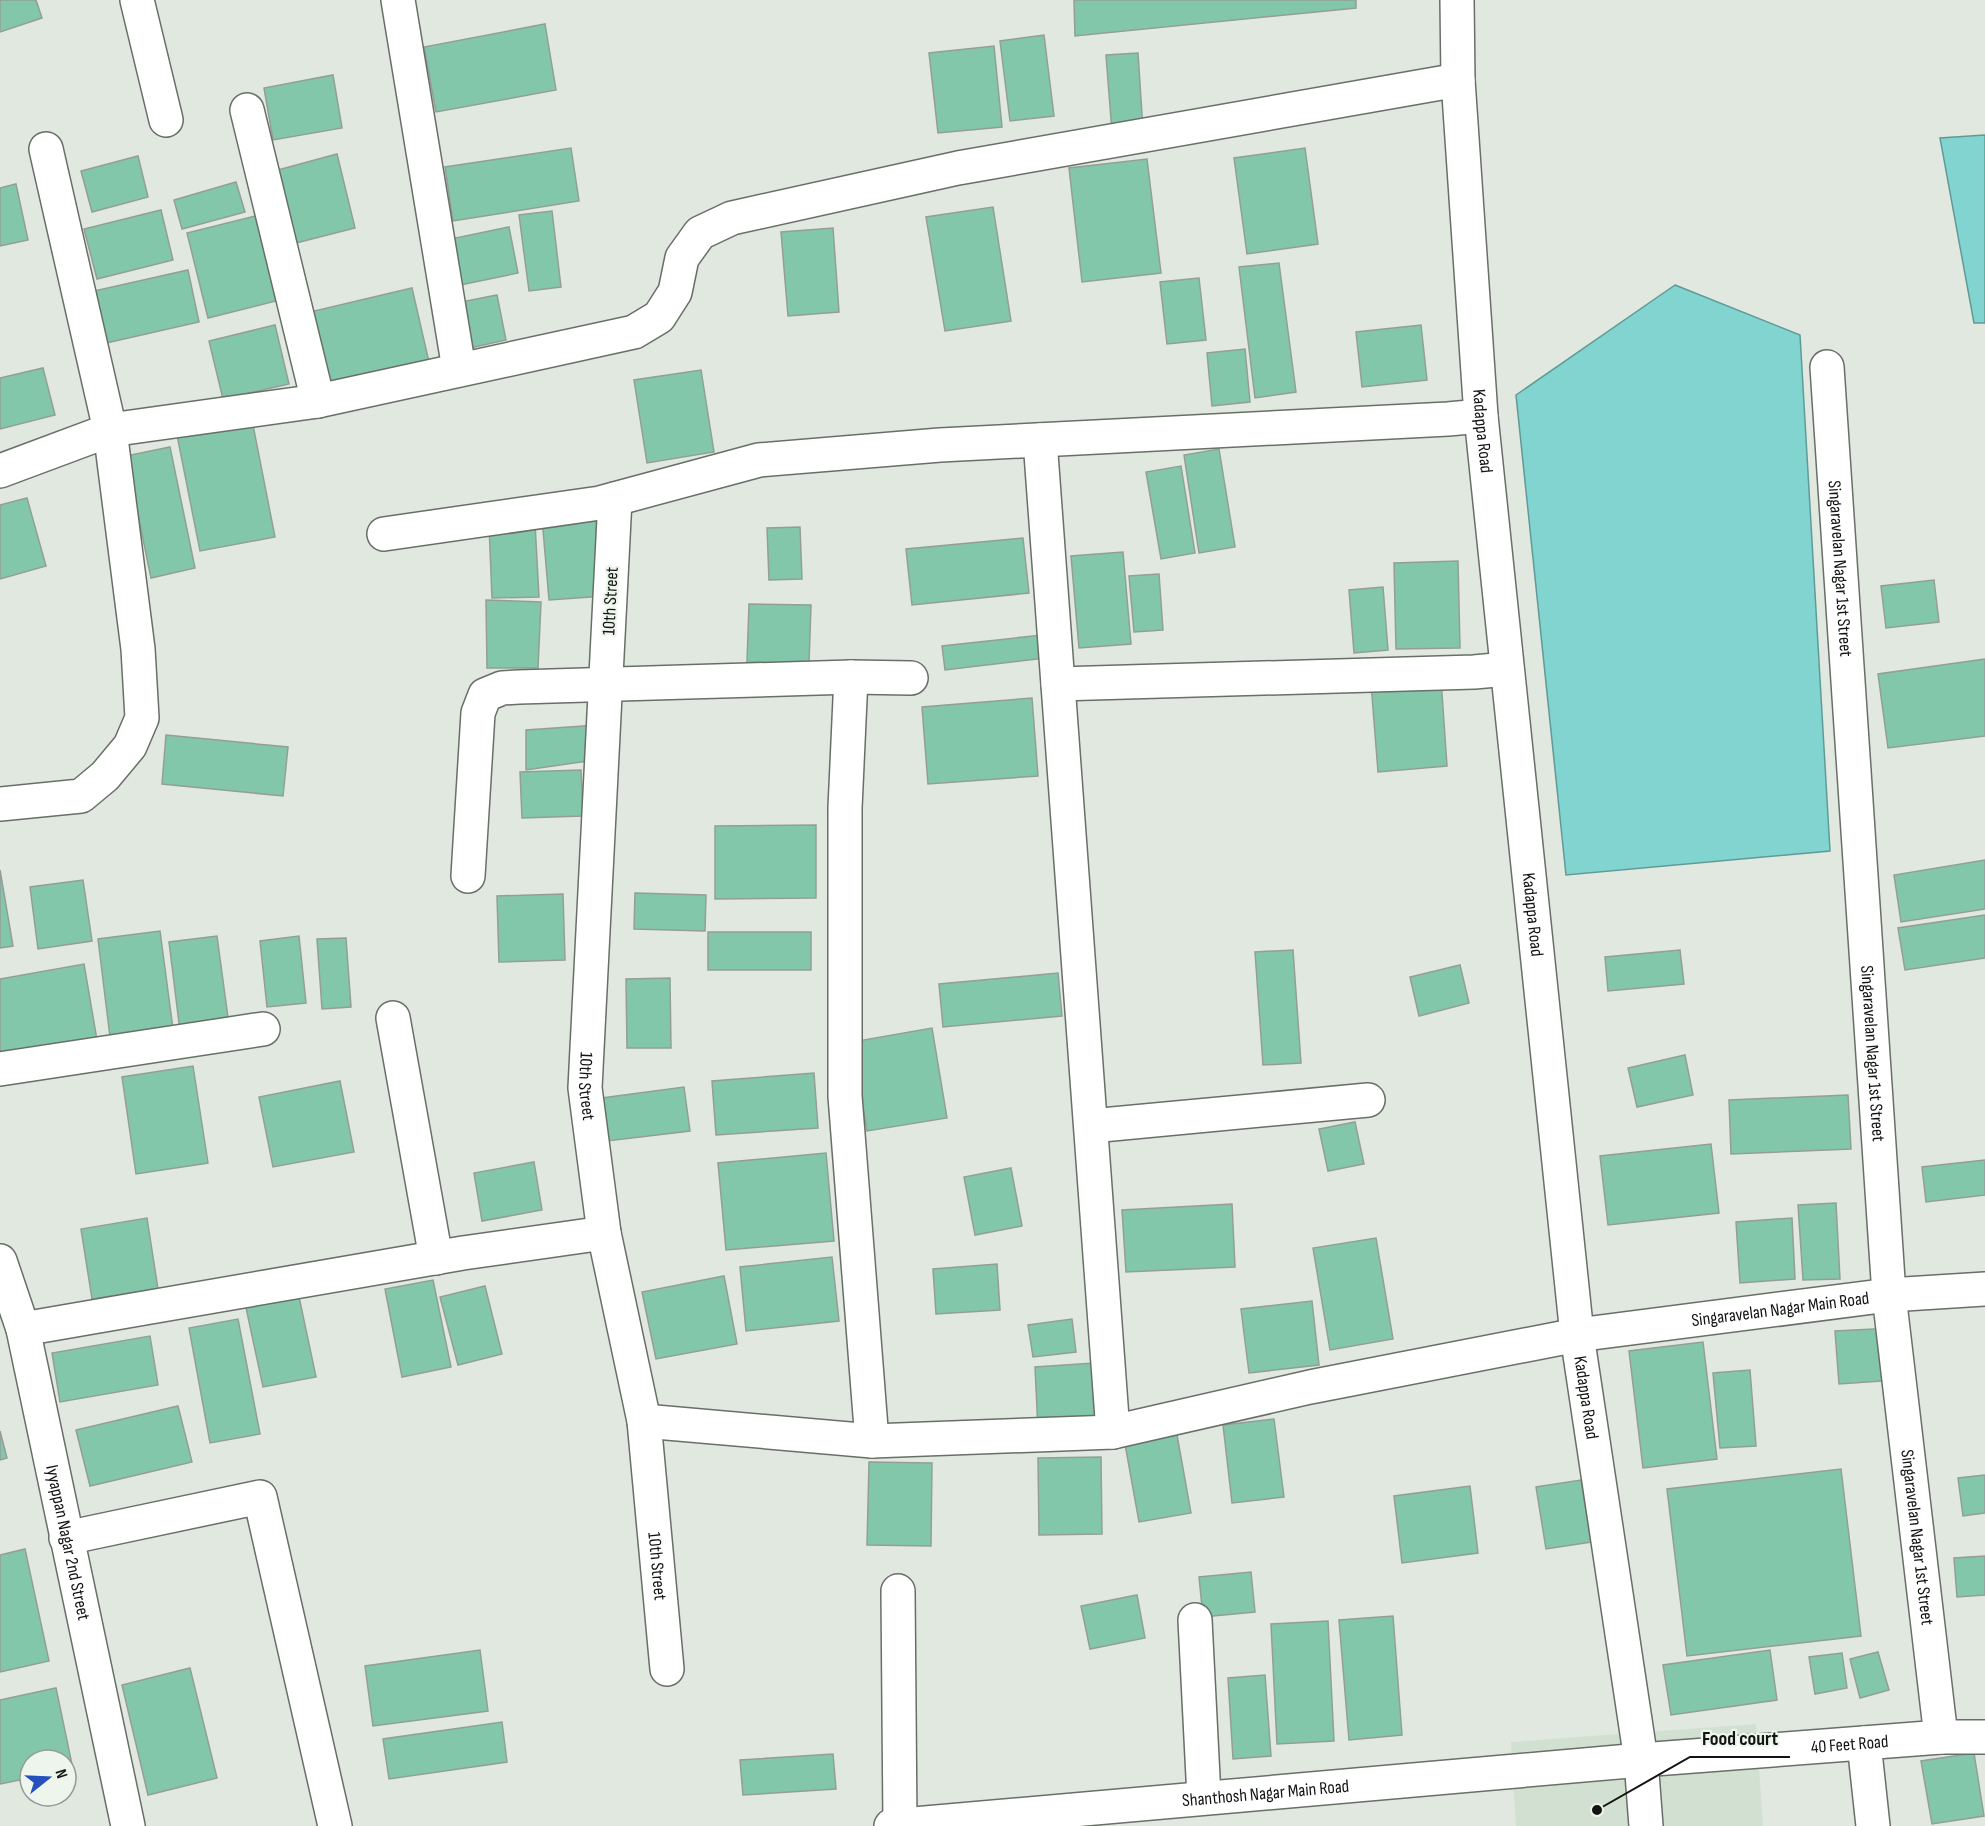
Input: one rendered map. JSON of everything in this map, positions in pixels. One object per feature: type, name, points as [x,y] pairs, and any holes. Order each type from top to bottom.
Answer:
[{"type":"street","points":[[137,0],[166,120]]},
{"type":"street","points":[[398,0],[459,369]]},
{"type":"street","name":"Kadappa Road","points":[[1457,0],[1458,80],[1480,416],[1576,1335],[1641,1760],[1646,1826]]},
{"type":"street","points":[[0,471],[110,430],[318,401],[634,332],[659,317],[675,292],[682,258],[700,233],[732,218],[958,168],[1458,80]]},
{"type":"street","points":[[248,110],[318,401]]},
{"type":"street","points":[[0,804],[81,796],[105,776],[130,746],[142,718],[138,649],[110,430],[46,149]]},
{"type":"street","name":"Singaravelan Nagar 1st Street","points":[[1827,368],[1889,1295],[1941,1737]]},
{"type":"street","points":[[384,534],[600,503],[759,460],[940,445],[1480,416]]},
{"type":"street","points":[[1040,440],[1113,1432]]},
{"type":"street","name":"10th Street","points":[[615,499],[585,1088],[604,1233],[644,1421],[667,1669]]},
{"type":"street","points":[[1058,684],[1474,672],[1507,669]]},
{"type":"street","points":[[851,677],[845,808],[845,1096],[872,1441]]},
{"type":"street","points":[[468,876],[478,713],[485,695],[502,688],[851,677],[911,678]]},
{"type":"street","points":[[393,1018],[436,1258]]},
{"type":"street","points":[[0,1069],[263,1029]]},
{"type":"street","points":[[1090,1126],[1368,1100]]},
{"type":"street","points":[[23,1329],[436,1258],[604,1233]]},
{"type":"street","name":"Iyyappan Nagar 2nd Street","points":[[0,1263],[23,1329],[128,1826]]},
{"type":"street","name":"Singaravelan Nagar Main Road","points":[[644,1421],[872,1441],[1113,1432],[1310,1387],[1576,1335],[1889,1295],[1985,1289]]},
{"type":"street","points":[[66,1538],[260,1497],[335,1826]]},
{"type":"street","points":[[898,1591],[900,1826]]},
{"type":"street","points":[[1184,1808],[1195,1620]]},
{"type":"street","name":"40 Feet Road","points":[[1641,1760],[1941,1737],[1985,1737]]},
{"type":"street","points":[[1864,1743],[1873,1826]]},
{"type":"street","name":"Shanthosh Nagar Main Road","points":[[891,1826],[1184,1808],[1641,1760]]},
{"type":"shaded area","points":[[1756,1724],[1763,1826],[1516,1826],[1511,1742]]},
{"type":"water","points":[[1985,135],[1985,323],[1974,323],[1940,138]]},
{"type":"water","points":[[1675,285],[1800,335],[1830,851],[1566,875],[1516,395]]},
{"type":"building","points":[[0,0],[36,0],[42,18],[0,32]]},
{"type":"building","points":[[1074,0],[1356,0],[1356,8],[1075,36]]},
{"type":"building","points":[[545,24],[556,90],[436,112],[424,47]]},
{"type":"building","points":[[1044,35],[1054,116],[1010,121],[1000,41]]},
{"type":"building","points":[[994,46],[1002,127],[938,133],[929,53]]},
{"type":"building","points":[[1138,53],[1143,130],[1112,132],[1106,55]]},
{"type":"building","points":[[333,75],[342,128],[273,140],[264,88]]},
{"type":"building","points":[[571,148],[579,201],[453,221],[445,167]]},
{"type":"building","points":[[1305,148],[1318,244],[1247,254],[1234,158]]},
{"type":"building","points":[[337,154],[355,228],[292,244],[274,171]]},
{"type":"building","points":[[138,156],[148,197],[92,212],[81,171]]},
{"type":"building","points":[[1147,159],[1161,273],[1082,282],[1069,168]]},
{"type":"building","points":[[236,182],[245,212],[182,229],[174,200]]},
{"type":"building","points":[[16,184],[28,240],[0,246],[0,188]]},
{"type":"building","points":[[993,207],[1011,321],[945,331],[926,217]]},
{"type":"building","points":[[161,210],[173,260],[97,279],[84,229]]},
{"type":"building","points":[[552,211],[561,287],[529,291],[519,215]]},
{"type":"building","points":[[259,215],[280,300],[208,318],[187,233]]},
{"type":"building","points":[[509,227],[518,273],[455,286],[446,240]]},
{"type":"building","points":[[833,228],[839,312],[788,316],[781,232]]},
{"type":"building","points":[[1279,263],[1296,392],[1255,398],[1239,267]]},
{"type":"building","points":[[188,270],[199,322],[106,343],[94,291]]},
{"type":"building","points":[[1199,278],[1206,340],[1167,344],[1160,282]]},
{"type":"building","points":[[412,288],[429,362],[327,385],[310,312]]},
{"type":"building","points":[[497,295],[506,340],[470,348],[461,302]]},
{"type":"building","points":[[275,325],[289,384],[223,399],[209,341]]},
{"type":"building","points":[[1421,325],[1427,380],[1362,387],[1356,332]]},
{"type":"building","points":[[1245,349],[1250,402],[1212,406],[1207,353]]},
{"type":"building","points":[[43,368],[55,415],[0,429],[0,378]]},
{"type":"building","points":[[701,370],[714,452],[647,463],[634,380]]},
{"type":"building","points":[[252,420],[275,537],[200,551],[177,435]]},
{"type":"building","points":[[170,447],[195,568],[151,578],[126,456]]},
{"type":"building","points":[[1219,449],[1235,547],[1199,553],[1184,455]]},
{"type":"building","points":[[1181,466],[1195,553],[1161,559],[1146,472]]},
{"type":"building","points":[[27,498],[46,566],[0,579],[0,505]]},
{"type":"building","points":[[600,514],[605,596],[549,600],[542,518]]},
{"type":"building","points":[[535,523],[539,597],[492,598],[489,525]]},
{"type":"building","points":[[800,527],[802,579],[769,580],[767,528]]},
{"type":"building","points":[[1023,538],[1029,593],[912,605],[906,549]]},
{"type":"building","points":[[1123,552],[1131,644],[1079,648],[1071,556]]},
{"type":"building","points":[[1458,561],[1460,648],[1396,649],[1394,563]]},
{"type":"building","points":[[1159,574],[1163,630],[1134,632],[1129,576]]},
{"type":"building","points":[[1934,580],[1939,622],[1886,628],[1881,586]]},
{"type":"building","points":[[1383,587],[1388,650],[1354,653],[1349,590]]},
{"type":"building","points":[[486,600],[541,602],[538,668],[487,668]]},
{"type":"building","points":[[749,604],[811,605],[809,664],[747,662]]},
{"type":"building","points":[[1042,635],[1045,658],[945,670],[942,646]]},
{"type":"building","points":[[1985,659],[1985,736],[1888,748],[1878,674]]},
{"type":"building","points":[[1441,679],[1447,766],[1378,772],[1371,683]]},
{"type":"building","points":[[1032,698],[1038,776],[928,784],[922,707]]},
{"type":"building","points":[[597,725],[588,761],[526,770],[526,730]]},
{"type":"building","points":[[166,735],[288,747],[283,796],[162,784]]},
{"type":"building","points":[[581,770],[583,816],[522,818],[520,772]]},
{"type":"building","points":[[816,825],[816,898],[715,899],[715,826]]},
{"type":"building","points":[[1985,860],[1985,909],[1901,922],[1894,875]]},
{"type":"building","points":[[0,870],[13,946],[0,948]]},
{"type":"building","points":[[83,880],[92,941],[38,949],[30,887]]},
{"type":"building","points":[[635,893],[706,895],[705,931],[634,929]]},
{"type":"building","points":[[563,894],[565,960],[499,962],[497,896]]},
{"type":"building","points":[[1985,915],[1985,958],[1905,970],[1898,928]]},
{"type":"building","points":[[160,931],[173,1029],[110,1037],[98,939]]},
{"type":"building","points":[[708,932],[811,932],[811,970],[708,970]]},
{"type":"building","points":[[217,936],[229,1025],[180,1031],[169,942]]},
{"type":"building","points":[[299,936],[306,1003],[267,1007],[260,941]]},
{"type":"building","points":[[346,938],[351,1007],[322,1009],[317,939]]},
{"type":"building","points":[[1293,950],[1301,1063],[1263,1065],[1255,952]]},
{"type":"building","points":[[1680,950],[1684,984],[1608,991],[1605,957]]},
{"type":"building","points":[[84,964],[97,1040],[0,1057],[0,979]]},
{"type":"building","points":[[1460,965],[1469,1003],[1419,1016],[1410,977]]},
{"type":"building","points":[[1058,973],[1062,1016],[943,1027],[939,984]]},
{"type":"building","points":[[670,978],[671,1048],[627,1048],[626,979]]},
{"type":"building","points":[[932,1028],[947,1118],[867,1131],[852,1042]]},
{"type":"building","points":[[1685,1055],[1693,1095],[1637,1107],[1628,1068]]},
{"type":"building","points":[[193,1066],[208,1163],[136,1174],[122,1077]]},
{"type":"building","points":[[814,1073],[818,1128],[716,1135],[712,1081]]},
{"type":"building","points":[[340,1081],[354,1152],[273,1167],[259,1097]]},
{"type":"building","points":[[684,1087],[690,1131],[607,1141],[602,1098]]},
{"type":"building","points":[[1848,1095],[1851,1149],[1731,1154],[1729,1100]]},
{"type":"building","points":[[1355,1122],[1364,1164],[1328,1171],[1319,1129]]},
{"type":"building","points":[[1711,1144],[1719,1213],[1608,1225],[1600,1156]]},
{"type":"building","points":[[826,1153],[834,1241],[726,1250],[718,1163]]},
{"type":"building","points":[[1985,1160],[1985,1195],[1926,1202],[1922,1167]]},
{"type":"building","points":[[534,1162],[542,1210],[482,1221],[474,1173]]},
{"type":"building","points":[[1011,1168],[1022,1226],[975,1235],[964,1177]]},
{"type":"building","points":[[1836,1203],[1840,1279],[1803,1280],[1798,1205]]},
{"type":"building","points":[[1232,1204],[1235,1267],[1126,1272],[1122,1210]]},
{"type":"building","points":[[147,1218],[158,1289],[92,1299],[81,1229]]},
{"type":"building","points":[[1792,1218],[1795,1279],[1740,1283],[1736,1222]]},
{"type":"building","points":[[1376,1238],[1393,1339],[1330,1350],[1313,1248]]},
{"type":"building","points":[[832,1257],[839,1321],[746,1331],[740,1267]]},
{"type":"building","points":[[997,1264],[1000,1310],[936,1314],[933,1269]]},
{"type":"building","points":[[724,1276],[737,1344],[656,1359],[642,1292]]},
{"type":"building","points":[[433,1280],[451,1367],[402,1377],[385,1289]]},
{"type":"building","points":[[485,1286],[502,1354],[458,1365],[440,1297]]},
{"type":"building","points":[[298,1292],[316,1377],[263,1387],[245,1303]]},
{"type":"building","points":[[1312,1301],[1319,1365],[1249,1373],[1241,1309]]},
{"type":"building","points":[[238,1319],[260,1434],[210,1443],[189,1328]]},
{"type":"building","points":[[1072,1319],[1076,1352],[1033,1357],[1028,1325]]},
{"type":"building","points":[[1893,1328],[1896,1380],[1839,1384],[1835,1331]]},
{"type":"building","points":[[150,1336],[158,1385],[60,1402],[52,1353]]},
{"type":"building","points":[[1703,1342],[1717,1459],[1643,1468],[1629,1351]]},
{"type":"building","points":[[1094,1363],[1097,1426],[1038,1430],[1035,1367]]},
{"type":"building","points":[[1750,1370],[1756,1446],[1720,1448],[1713,1373]]},
{"type":"building","points":[[178,1406],[192,1462],[90,1486],[76,1430]]},
{"type":"building","points":[[1274,1419],[1284,1497],[1232,1503],[1223,1425]]},
{"type":"building","points":[[0,1431],[7,1458],[0,1460]]},
{"type":"building","points":[[1177,1435],[1191,1513],[1139,1522],[1125,1444]]},
{"type":"building","points":[[1101,1457],[1102,1534],[1039,1535],[1038,1458]]},
{"type":"building","points":[[869,1462],[932,1463],[931,1546],[867,1545]]},
{"type":"building","points":[[1841,1469],[1861,1636],[1687,1656],[1667,1489]]},
{"type":"building","points":[[1985,1475],[1985,1513],[1963,1516],[1958,1478]]},
{"type":"building","points":[[1581,1480],[1591,1542],[1546,1549],[1536,1487]]},
{"type":"building","points":[[1470,1486],[1478,1553],[1402,1563],[1394,1496]]},
{"type":"building","points":[[25,1549],[49,1661],[0,1672],[0,1555]]},
{"type":"building","points":[[1985,1556],[1985,1595],[1957,1597],[1954,1558]]},
{"type":"building","points":[[1251,1572],[1255,1612],[1203,1617],[1199,1577]]},
{"type":"building","points":[[1137,1595],[1145,1638],[1090,1649],[1081,1606]]},
{"type":"building","points":[[1393,1616],[1402,1735],[1349,1740],[1339,1620]]},
{"type":"building","points":[[1328,1621],[1334,1741],[1277,1744],[1271,1624]]},
{"type":"building","points":[[480,1650],[488,1711],[373,1726],[365,1666]]},
{"type":"building","points":[[1770,1650],[1777,1700],[1671,1715],[1663,1665]]},
{"type":"building","points":[[1878,1652],[1889,1690],[1860,1698],[1850,1659]]},
{"type":"building","points":[[1842,1653],[1847,1688],[1815,1694],[1809,1657]]},
{"type":"building","points":[[190,1668],[217,1778],[148,1795],[122,1685]]},
{"type":"building","points":[[1265,1675],[1271,1756],[1233,1759],[1228,1678]]},
{"type":"building","points":[[56,1688],[69,1748],[18,1748],[18,1780],[0,1784],[0,1700]]},
{"type":"building","points":[[502,1722],[507,1762],[389,1779],[383,1739]]},
{"type":"building","points":[[1974,1753],[1984,1816],[1932,1824],[1921,1761]]},
{"type":"building","points":[[833,1754],[836,1789],[743,1795],[740,1760]]},
{"type":"place","name":"Food court","points":[[1597,1810]]}]
